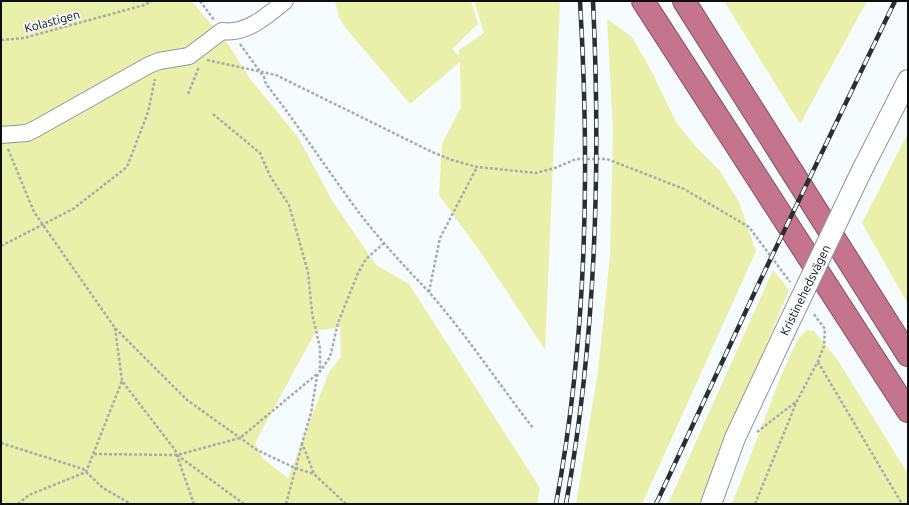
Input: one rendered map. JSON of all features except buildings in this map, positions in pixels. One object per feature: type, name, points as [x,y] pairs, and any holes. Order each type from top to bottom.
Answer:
[{"type":"highway","points":[[644,1],[908,411]]},
{"type":"highway","points":[[684,1],[724,67],[908,354]]},
{"type":"street","points":[[2,135],[26,133],[37,128],[159,61],[196,58],[227,32],[258,21],[285,1]]},
{"type":"street","name":"Kristinehedsvägen","points":[[711,504],[735,438],[862,170],[908,80]]},
{"type":"path","name":"Kolastigen","points":[[1,40],[24,38],[144,5],[152,1]]},
{"type":"path","points":[[200,1],[259,70],[264,77],[266,84],[300,128],[383,244],[428,292],[480,356],[533,428]]},
{"type":"path","points":[[188,94],[196,58],[259,70],[284,79],[432,152],[452,160],[477,167],[536,173],[555,168],[576,158],[607,159],[684,189],[748,227],[791,284]]},
{"type":"path","points":[[1,246],[73,209],[127,166],[148,112],[159,61]]},
{"type":"path","points":[[213,114],[260,153],[270,176],[289,205],[302,256],[308,272],[312,313],[320,348],[320,367],[317,375],[311,413],[286,504]]},
{"type":"path","points":[[2,135],[34,212],[115,328],[187,400],[257,450],[295,468],[314,474],[346,504]]},
{"type":"path","points":[[428,292],[440,238],[477,167]]},
{"type":"path","points":[[94,454],[177,455],[240,438],[317,375],[330,357],[338,323],[358,273],[366,259],[383,244]]},
{"type":"path","points":[[755,504],[797,401],[818,361],[824,346],[825,329],[810,310]]},
{"type":"path","points":[[18,504],[29,495],[86,472],[122,381],[115,328]]},
{"type":"path","points":[[818,361],[902,504]]},
{"type":"path","points":[[122,381],[175,450],[194,504]]},
{"type":"path","points":[[756,433],[797,401]]},
{"type":"path","points":[[1,443],[83,469],[103,488],[131,504]]},
{"type":"path","points":[[302,443],[314,474]]},
{"type":"path","points":[[177,455],[244,504]]},
{"type":"green space","points":[[1,1],[191,1],[226,41],[251,80],[298,137],[333,202],[376,265],[409,284],[540,488],[537,504],[1,504]],"holes":[[[340,327],[341,357],[329,372],[288,478],[262,458],[255,443],[316,331]]]},
{"type":"green space","points":[[335,1],[471,1],[478,24],[452,49],[459,56],[459,50],[484,33],[474,1],[560,1],[545,350],[486,260],[439,195],[442,144],[461,107],[460,62],[410,104],[344,26],[339,17]]},
{"type":"green space","points":[[724,1],[867,1],[800,124]]},
{"type":"green space","points":[[607,19],[632,37],[652,72],[676,122],[696,147],[720,171],[739,202],[756,251],[642,504],[576,504],[598,371],[610,256],[613,130]]},
{"type":"green space","points":[[908,133],[908,304],[862,223]]},
{"type":"green space","points":[[773,270],[789,290],[700,504],[668,504]]},
{"type":"green space","points":[[806,330],[814,331],[837,359],[908,474],[908,504],[732,504],[783,371],[797,341]]},
{"type":"railway","points":[[556,504],[566,442],[580,316],[585,190],[585,127],[580,1]]},
{"type":"railway","points":[[566,504],[584,379],[594,254],[596,127],[593,1]]},
{"type":"railway","points":[[656,504],[759,283],[895,1]]}]
